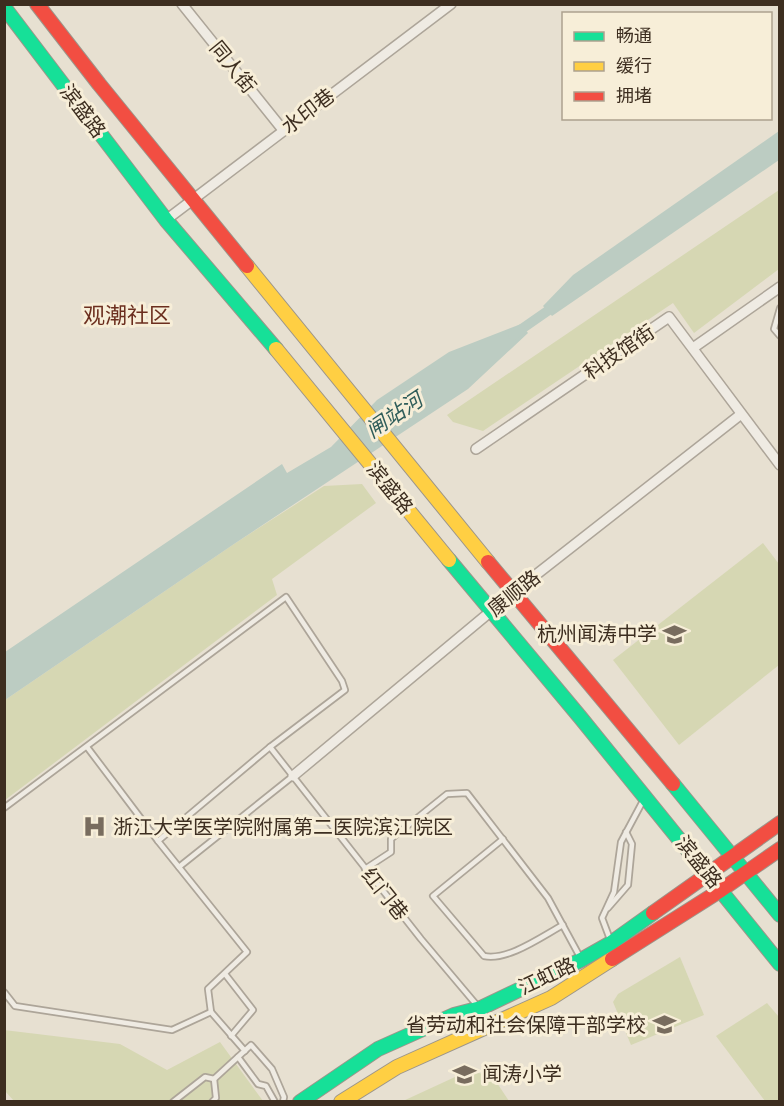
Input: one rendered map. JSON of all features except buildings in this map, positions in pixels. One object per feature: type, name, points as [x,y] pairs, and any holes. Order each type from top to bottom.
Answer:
[{"type":"main road","name":"滨盛路","points":[[37,4],[99,84],[485,558],[780,915]]},
{"type":"main road","name":"滨盛路","points":[[7,8],[166,220],[239,303],[490,612],[646,797],[780,964]]},
{"type":"main road","name":"江虹路","points":[[300,1101],[378,1049],[454,1015],[481,1008],[611,943],[780,823]]},
{"type":"main road","name":"江虹路","points":[[341,1101],[398,1067],[551,998],[721,890],[780,849]]},
{"type":"street","name":"同人街","points":[[182,4],[283,130]]},
{"type":"street","name":"水印巷","points":[[166,220],[451,4]]},
{"type":"street","points":[[693,348],[780,287]]},
{"type":"street","name":"科技馆街","points":[[476,449],[669,317],[740,415],[780,465]]},
{"type":"street","name":"康顺路","points":[[293,776],[514,592],[740,415]]},
{"type":"lane","points":[[780,308],[774,329],[780,336]]},
{"type":"lane","points":[[4,808],[286,597],[342,681],[345,690],[270,747],[158,841]]},
{"type":"lane","points":[[87,747],[158,841],[247,952],[208,989],[211,1012],[245,1051]]},
{"type":"lane","name":"红门巷","points":[[270,747],[421,939],[494,1025]]},
{"type":"lane","points":[[179,867],[293,776]]},
{"type":"lane","points":[[365,869],[391,852],[391,839],[447,794],[467,793],[548,898],[581,960]]},
{"type":"lane","points":[[611,943],[602,918],[614,892],[621,842],[646,797]]},
{"type":"lane","points":[[604,913],[628,885],[632,844],[626,832]]},
{"type":"lane","points":[[503,839],[433,896],[484,956],[495,958],[507,955],[563,925]]},
{"type":"lane","points":[[225,974],[254,1010],[231,1036]]},
{"type":"lane","points":[[4,992],[15,1006],[172,1030],[211,1012]]},
{"type":"lane","points":[[214,1079],[251,1046],[272,1069],[284,1097],[283,1101]]},
{"type":"lane","points":[[238,1057],[258,1084],[266,1086],[274,1101]]},
{"type":"lane","points":[[173,1101],[205,1077],[214,1079]]},
{"type":"lane","points":[[212,1101],[216,1098],[214,1079]]},
{"type":"green space","points":[[779,190],[779,269],[694,333],[673,303],[483,431],[453,422],[447,415]]},
{"type":"green space","points":[[362,484],[376,503],[272,579],[277,595],[5,800],[5,700],[234,544],[324,486]]},
{"type":"green space","points":[[763,543],[779,564],[779,665],[679,745],[613,660]]},
{"type":"green space","points":[[680,957],[704,1015],[631,1045],[613,1002],[618,994]]},
{"type":"green space","points":[[767,1003],[779,1017],[779,1101],[765,1101],[716,1036]]},
{"type":"green space","points":[[4,1030],[120,1044],[167,1070],[220,1042],[263,1101],[14,1101],[5,1091]]},
{"type":"green space","points":[[479,1073],[493,1077],[509,1101],[403,1101],[455,1077]]},
{"type":"water","points":[[779,131],[779,160],[552,316],[543,306],[573,275]]},
{"type":"water","points":[[521,324],[528,333],[468,389],[234,544],[5,700],[5,652],[282,464],[287,473],[331,447],[377,400],[449,352]]},
{"type":"waterway","name":"闸站河","points":[[513,335],[559,303]]},
{"type":"traffic: fast","points":[[4,7],[166,220],[276,349]]},
{"type":"traffic: fast","points":[[449,560],[580,717],[780,964]]},
{"type":"traffic: fast","points":[[673,784],[780,915]]},
{"type":"traffic: fast","points":[[300,1102],[378,1049],[454,1015],[481,1008],[581,960],[611,943],[653,913]]},
{"type":"traffic: slow","points":[[247,266],[488,562]]},
{"type":"traffic: slow","points":[[276,349],[449,560]]},
{"type":"traffic: slow","points":[[341,1102],[397,1067],[551,998],[612,959]]},
{"type":"traffic: jam","points":[[37,4],[247,266]]},
{"type":"traffic: jam","points":[[488,562],[673,784]]},
{"type":"traffic: jam","points":[[653,913],[780,823]]},
{"type":"traffic: jam","points":[[612,959],[721,890],[780,849]]},
{"type":"place","name":"杭州闻涛中学","points":[[675,634]]},
{"type":"place","name":"浙江大学医学院附属第二医院滨江院区","points":[[95,827]]},
{"type":"place","name":"省劳动和社会保障干部学校","points":[[664,1025]]},
{"type":"place","name":"闻涛小学","points":[[464,1074]]},
{"type":"district","name":"观潮社区","points":[[127,315]]}]
